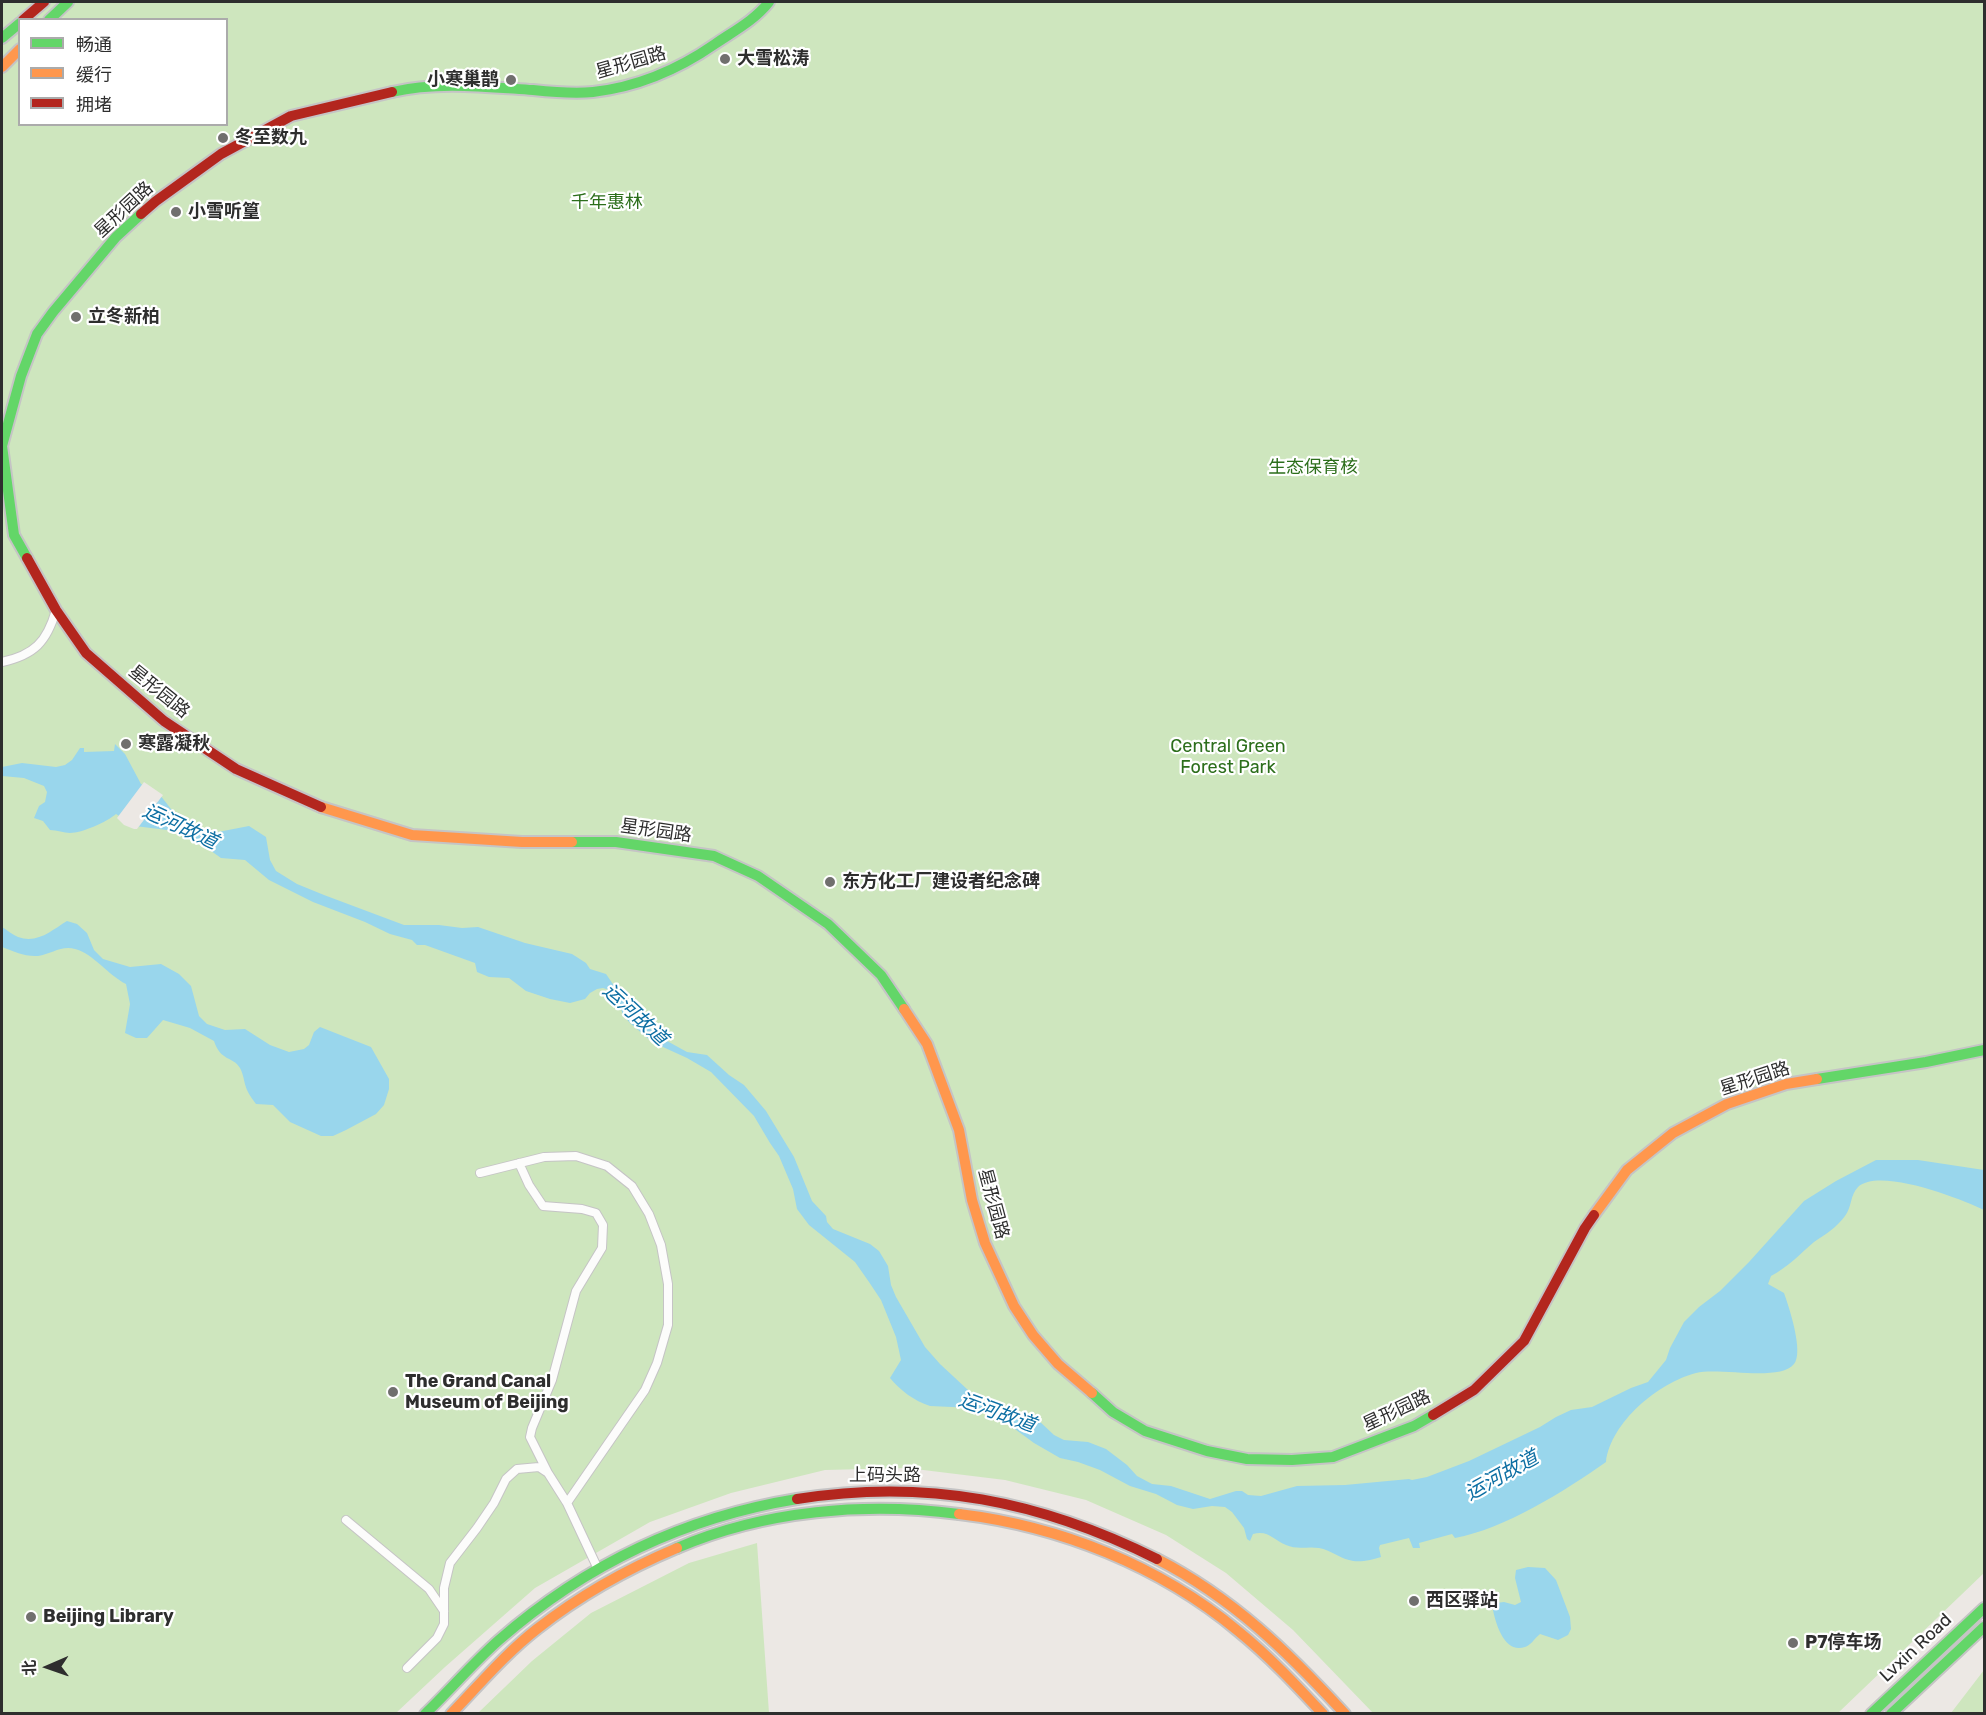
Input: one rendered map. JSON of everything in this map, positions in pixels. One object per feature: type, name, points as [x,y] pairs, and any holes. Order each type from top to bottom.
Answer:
[{"type":"street","points":[[25,18],[44,2]]},
{"type":"street","points":[[51,18],[68,2]]},
{"type":"street","name":"星形园路","points":[[769,2],[760,13],[692,60],[659,75],[628,85],[592,92],[474,86],[411,87],[291,116],[220,154],[156,201],[109,245],[52,312],[37,334],[21,376],[2,446],[14,535],[56,610],[86,653],[164,721],[236,770],[328,810],[411,835],[522,842],[616,842],[714,856],[758,876],[828,924],[881,975],[927,1044],[959,1130],[972,1200],[985,1243],[1014,1306],[1033,1335],[1058,1364],[1113,1412],[1145,1431],[1207,1451],[1247,1459],[1292,1460],[1333,1457],[1414,1426],[1474,1390],[1524,1341],[1592,1218],[1627,1170],[1672,1133],[1727,1104],[1786,1084],[1926,1062],[1984,1050]]},
{"type":"street","points":[[2,38],[18,25]]},
{"type":"street","points":[[2,67],[18,51]]},
{"type":"street","points":[[2,662],[22,657],[42,641],[51,628],[56,610]]},
{"type":"street","points":[[480,1173],[544,1157],[576,1156],[607,1166],[632,1186],[649,1214],[661,1245],[668,1284],[668,1325],[657,1363],[645,1390],[567,1503]]},
{"type":"street","points":[[519,1163],[529,1185],[543,1206],[582,1209],[596,1213],[603,1225],[602,1248],[576,1292],[552,1380],[530,1437],[548,1473],[567,1503],[598,1569]]},
{"type":"street","points":[[407,1668],[437,1638],[444,1624],[444,1588],[450,1563],[494,1503],[506,1479],[517,1469],[526,1467],[539,1467],[548,1473]]},
{"type":"street","name":"上码头路","points":[[425,1713],[499,1639],[552,1599],[598,1569],[671,1532],[728,1513],[782,1501],[850,1491],[921,1492],[985,1500],[1082,1525],[1134,1548],[1216,1593],[1277,1643],[1345,1713]]},
{"type":"street","name":"上码头路","points":[[451,1713],[499,1664],[546,1622],[589,1593],[650,1560],[732,1529],[788,1516],[854,1508],[900,1507],[990,1516],[1089,1545],[1140,1567],[1225,1620],[1269,1659],[1323,1713]]},
{"type":"street","points":[[346,1520],[429,1589],[444,1612]]},
{"type":"street","points":[[1184,1593],[1190,1589],[1192,1578]]},
{"type":"street","name":"Lvxin Road","points":[[1871,1713],[1984,1608]]},
{"type":"street","name":"Lvxin Road","points":[[1891,1713],[1984,1627]]},
{"type":"street","points":[[1269,1659],[1269,1648],[1277,1643]]},
{"type":"green space","name":"Central Green Forest Park","points":[[2,2],[1984,2],[1984,1573],[1838,1713],[1373,1713],[1293,1630],[1226,1573],[1166,1535],[1086,1500],[1005,1480],[907,1468],[825,1470],[731,1493],[650,1522],[535,1588],[396,1713],[2,1714]]},
{"type":"green space","points":[[757,1543],[769,1713],[478,1713],[532,1661],[591,1613],[689,1563]]},
{"type":"green space","points":[[1984,1670],[1984,1713],[1951,1713]]},
{"type":"water","name":"运河故道","points":[[115,744],[125,754],[141,784],[160,795],[171,809],[188,821],[204,829],[218,832],[249,826],[266,837],[270,860],[276,871],[297,884],[404,925],[478,927],[525,943],[572,954],[586,963],[590,969],[606,974],[630,1009],[658,1036],[687,1052],[707,1055],[744,1085],[766,1111],[794,1157],[812,1201],[826,1216],[827,1222],[833,1229],[870,1244],[879,1251],[888,1266],[891,1285],[896,1297],[925,1347],[968,1390],[1001,1412],[1026,1415],[1038,1420],[1054,1435],[1064,1440],[1088,1442],[1106,1449],[1137,1476],[1152,1484],[1171,1486],[1210,1499],[1236,1491],[1261,1496],[1297,1486],[1345,1485],[1427,1477],[1469,1461],[1571,1410],[1592,1407],[1648,1382],[1666,1360],[1684,1322],[1749,1262],[1804,1201],[1876,1160],[1918,1160],[1984,1170],[1984,1210],[1940,1193],[1901,1183],[1869,1182],[1858,1187],[1842,1220],[1771,1276],[1768,1284],[1784,1293],[1797,1340],[1797,1358],[1794,1364],[1776,1372],[1706,1372],[1681,1378],[1652,1395],[1627,1419],[1610,1447],[1606,1462],[1572,1485],[1514,1518],[1455,1538],[1452,1534],[1419,1543],[1420,1548],[1413,1548],[1409,1538],[1380,1545],[1381,1557],[1361,1561],[1345,1559],[1319,1548],[1290,1546],[1263,1533],[1253,1534],[1250,1541],[1247,1539],[1244,1528],[1232,1512],[1225,1507],[1212,1506],[1193,1509],[1177,1505],[1156,1494],[1130,1486],[1100,1470],[1060,1458],[1034,1443],[1004,1421],[985,1412],[974,1408],[930,1406],[903,1391],[890,1378],[901,1360],[896,1337],[881,1300],[855,1262],[809,1225],[797,1209],[793,1189],[779,1156],[754,1116],[711,1072],[652,1042],[630,1023],[623,1015],[618,1000],[609,990],[597,989],[585,999],[570,1003],[526,991],[509,978],[489,977],[477,972],[475,963],[425,945],[417,945],[412,940],[390,934],[313,902],[269,880],[245,860],[221,858],[193,838],[167,830],[135,826],[116,814],[101,824],[81,831],[70,833],[50,830],[43,821],[34,818],[39,806],[45,802],[47,792],[44,786],[24,778],[2,776],[2,767],[22,763],[56,767],[72,760],[80,748],[84,748],[84,752],[114,751]]},
{"type":"water","points":[[67,921],[77,924],[87,933],[94,950],[103,959],[130,967],[161,964],[179,974],[191,986],[199,1016],[207,1024],[225,1030],[245,1029],[270,1045],[289,1052],[304,1049],[309,1045],[314,1032],[320,1027],[371,1047],[389,1079],[389,1089],[384,1105],[376,1114],[346,1130],[333,1136],[321,1136],[290,1122],[273,1105],[256,1104],[237,1064],[223,1056],[214,1041],[190,1028],[163,1020],[147,1038],[136,1038],[125,1033],[130,1004],[126,984],[88,955],[66,948],[33,956],[2,947],[2,927],[18,937],[32,939],[44,935]]},
{"type":"water","points":[[1528,1567],[1545,1568],[1556,1580],[1570,1617],[1571,1629],[1568,1635],[1558,1640],[1540,1634],[1531,1644],[1518,1648],[1512,1646],[1503,1637],[1493,1610],[1496,1603],[1504,1602],[1515,1605],[1521,1602],[1515,1578],[1516,1570]]},
{"type":"pier","points":[[144,782],[163,795],[137,829],[134,829],[124,825],[117,818]]},
{"type":"traffic: fast","points":[[51,18],[68,2]]},
{"type":"traffic: fast","points":[[392,92],[427,87],[462,86],[578,93],[626,86],[657,76],[701,53],[751,20],[769,2]]},
{"type":"traffic: fast","points":[[2,38],[18,25]]},
{"type":"traffic: fast","points":[[27,558],[14,535],[2,446],[21,376],[37,334],[53,312],[116,237],[141,214]]},
{"type":"traffic: fast","points":[[572,842],[616,842],[714,856],[758,876],[828,924],[881,975],[904,1009]]},
{"type":"traffic: fast","points":[[1817,1079],[1926,1062],[1984,1050]]},
{"type":"traffic: fast","points":[[1092,1393],[1113,1412],[1145,1431],[1207,1451],[1247,1459],[1292,1460],[1333,1457],[1414,1426],[1433,1415]]},
{"type":"traffic: fast","points":[[425,1714],[499,1640],[532,1613],[602,1567],[639,1548],[716,1518],[797,1499]]},
{"type":"traffic: fast","points":[[677,1548],[745,1525],[816,1512],[888,1509],[959,1514]]},
{"type":"traffic: fast","points":[[1871,1714],[1984,1608]]},
{"type":"traffic: fast","points":[[1891,1714],[1984,1627]]},
{"type":"traffic: slow","points":[[2,67],[18,51]]},
{"type":"traffic: slow","points":[[321,807],[412,835],[522,842],[572,842]]},
{"type":"traffic: slow","points":[[904,1009],[927,1044],[959,1130],[972,1200],[985,1243],[1014,1306],[1033,1335],[1058,1364],[1092,1393]]},
{"type":"traffic: slow","points":[[1594,1215],[1627,1170],[1673,1133],[1727,1104],[1786,1084],[1817,1079]]},
{"type":"traffic: slow","points":[[959,1514],[1034,1528],[1071,1539],[1107,1553],[1176,1587],[1208,1608],[1249,1641],[1282,1671],[1323,1714]]},
{"type":"traffic: slow","points":[[451,1714],[514,1649],[553,1617],[604,1584],[677,1548]]},
{"type":"traffic: slow","points":[[1157,1559],[1185,1574],[1235,1609],[1281,1648],[1345,1714]]},
{"type":"traffic: jam","points":[[25,18],[44,2]]},
{"type":"traffic: jam","points":[[141,214],[221,154],[291,116],[392,92]]},
{"type":"traffic: jam","points":[[27,558],[56,610],[86,653],[164,721],[236,769],[321,807]]},
{"type":"traffic: jam","points":[[1433,1415],[1474,1390],[1524,1341],[1594,1215]]},
{"type":"traffic: jam","points":[[797,1499],[845,1493],[891,1491],[937,1493],[982,1499],[1070,1522],[1157,1559]]},
{"type":"place","name":"大雪松涛","points":[[725,59]]},
{"type":"place","name":"小寒巢鹊","points":[[511,80]]},
{"type":"place","name":"冬至数九","points":[[223,138]]},
{"type":"place","name":"小雪听篁","points":[[176,212]]},
{"type":"place","name":"立冬新柏","points":[[76,317]]},
{"type":"place","name":"寒露凝秋","points":[[126,744]]},
{"type":"place","name":"东方化工厂建设者纪念碑","points":[[830,882]]},
{"type":"place","name":"The Grand Canal Museum of Beijing","points":[[393,1392]]},
{"type":"place","name":"西区驿站","points":[[1414,1601]]},
{"type":"place","name":"Beijing Library","points":[[31,1617]]},
{"type":"place","name":"P7停车场","points":[[1793,1643]]},
{"type":"park label","name":"千年惠林","points":[[607,203]]},
{"type":"park label","name":"生态保育核","points":[[1313,468]]}]
